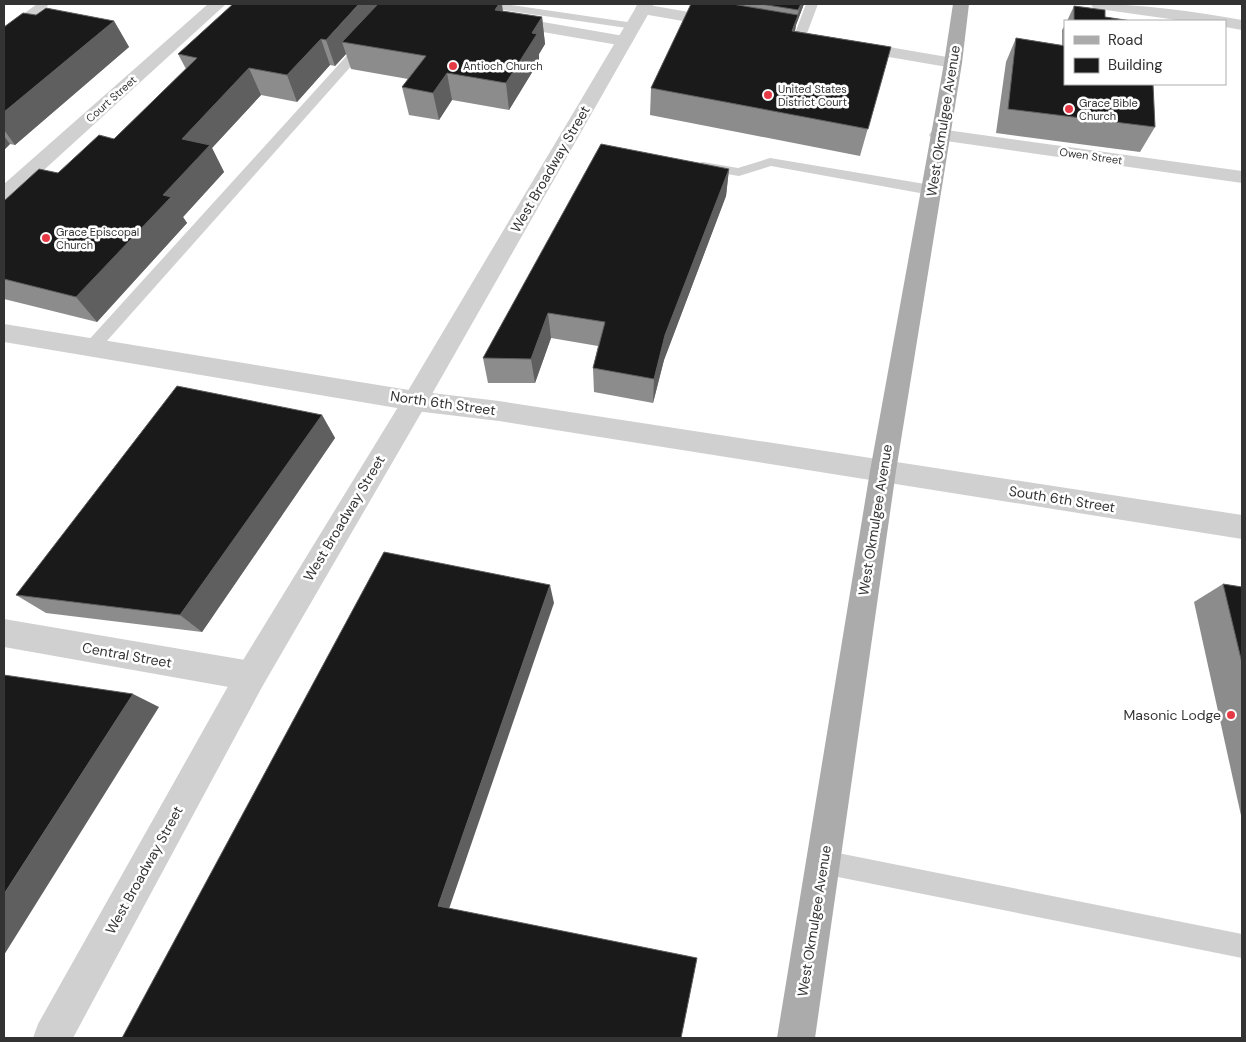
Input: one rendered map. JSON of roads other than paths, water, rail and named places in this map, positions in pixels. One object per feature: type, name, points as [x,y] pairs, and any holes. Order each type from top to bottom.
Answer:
[{"type":"main road","name":"West Okmulgee Avenue","points":[[796,1038],[882,471],[932,190],[961,4]]},
{"type":"street","name":"Court Street","points":[[4,195],[218,4]]},
{"type":"street","points":[[1099,4],[1210,20]]},
{"type":"street","points":[[477,9],[736,25]]},
{"type":"street","name":"West Broadway Street","points":[[52,1038],[250,676],[415,400],[637,20]]},
{"type":"street","points":[[1226,22],[1242,25]]},
{"type":"street","points":[[782,33],[820,40]]},
{"type":"street","points":[[839,43],[953,63]]},
{"type":"street","name":"Owen Street","points":[[940,135],[1242,177]]},
{"type":"street","name":"North 6th Street","points":[[4,332],[415,400],[499,411],[882,471]]},
{"type":"street","name":"South 6th Street","points":[[882,471],[1242,527]]},
{"type":"street","name":"Central Street","points":[[4,633],[250,676]]},
{"type":"lane","points":[[4,33],[44,4]]},
{"type":"lane","points":[[800,36],[812,4]]},
{"type":"lane","points":[[92,347],[373,34]]},
{"type":"lane","points":[[692,164],[739,172],[770,162],[932,190]]},
{"type":"lane","points":[[823,862],[1242,946]]},
{"type":"place","name":"Antioch Church","points":[[453,66]]},
{"type":"place","name":"United States District Court","points":[[768,95]]},
{"type":"place","name":"Grace Bible Church","points":[[1069,109]]},
{"type":"place","name":"Grace Episcopal Church","points":[[46,238]]},
{"type":"place","name":"Masonic Lodge","points":[[1231,715]]}]
